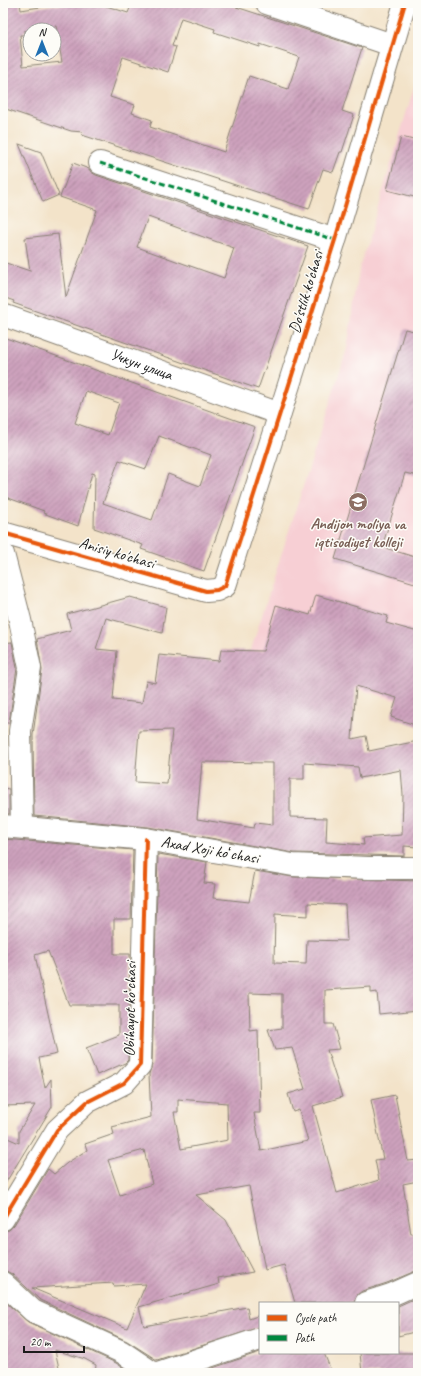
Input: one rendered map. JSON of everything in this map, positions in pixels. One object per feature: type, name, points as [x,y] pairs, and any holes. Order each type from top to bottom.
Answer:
[{"type":"street","points":[[267,3],[392,45]]},
{"type":"street","name":"Do'stlik ko'chasi","points":[[225,586],[335,240],[405,3]]},
{"type":"street","points":[[100,163],[335,240]]},
{"type":"street","name":"Учкун улица","points":[[3,315],[280,414]]},
{"type":"street","name":"Anisiy ko'chasi","points":[[3,533],[206,591],[217,590],[225,586]]},
{"type":"street","points":[[3,554],[20,620],[30,668],[20,731],[13,826]]},
{"type":"street","name":"Axad Xoji koʻchasi","points":[[13,826],[146,839],[293,865],[418,868]]},
{"type":"street","name":"Obihayot koʻchasi","points":[[3,1219],[57,1130],[87,1102],[124,1083],[140,1065],[146,839]]},
{"type":"street","points":[[3,1283],[33,1311],[122,1352],[153,1373]]},
{"type":"street","points":[[369,1302],[418,1283]]},
{"type":"street","points":[[158,1373],[259,1339]]},
{"type":"shaded area","name":"Andijon moliya va iqtisodiyet kolleji","points":[[418,74],[418,707],[249,656],[347,349],[359,270]]},
{"type":"building","points":[[3,3],[20,3],[21,10],[53,5],[97,3],[128,13],[132,3],[224,3],[362,48],[342,111],[354,115],[342,152],[340,152],[333,172],[323,169],[309,209],[82,135],[83,132],[71,131],[3,108]],"holes":[[[181,18],[215,29],[214,32],[260,47],[260,44],[299,57],[288,89],[249,76],[224,152],[150,127],[152,120],[132,113],[135,105],[110,97],[123,57],[168,72],[176,47],[172,46]]]},
{"type":"building","points":[[401,137],[418,141],[418,198],[387,190]]},
{"type":"building","points":[[19,144],[41,152],[59,195],[43,202]]},
{"type":"building","points":[[73,163],[89,169],[96,175],[308,246],[258,389],[13,303],[14,301],[3,297],[3,262],[30,271],[25,238],[58,234],[66,297],[97,210],[60,197]],"holes":[[[148,217],[234,248],[224,278],[137,247]]]},
{"type":"building","points":[[405,329],[418,332],[418,476],[405,473],[382,547],[418,558],[418,584],[335,559]]},
{"type":"building","points":[[3,337],[255,427],[204,571],[141,549],[143,545],[94,528],[95,474],[92,473],[78,526],[43,513],[44,511],[3,496]],"holes":[[[86,391],[119,403],[108,435],[75,423]],[[159,436],[211,455],[200,486],[168,474],[152,520],[103,503],[119,460],[146,469]]]},
{"type":"building","points":[[316,595],[388,616],[386,623],[418,632],[418,726],[391,717],[397,698],[356,686],[352,739],[366,736],[369,751],[418,741],[418,847],[404,846],[404,856],[294,853],[148,827],[34,816],[33,735],[42,670],[37,639],[71,630],[67,614],[130,597],[166,607],[162,633],[106,618],[96,649],[117,651],[113,700],[142,703],[146,681],[155,683],[159,655],[219,661],[221,650],[263,651],[276,605],[310,615]],"holes":[[[172,730],[167,784],[135,782],[139,731]],[[202,762],[273,763],[273,825],[255,823],[254,828],[197,819]],[[304,763],[358,767],[360,778],[401,770],[403,794],[402,835],[363,838],[364,845],[326,842],[327,818],[290,817],[290,779],[304,779]]]},
{"type":"building","points":[[12,642],[17,668],[9,723],[3,723],[3,643]]},
{"type":"building","points":[[3,788],[9,789],[9,814],[3,814]]},
{"type":"building","points":[[3,839],[133,850],[131,919],[114,919],[114,954],[130,954],[128,1060],[125,1063],[97,1075],[86,1048],[119,1035],[119,1005],[69,1005],[48,951],[35,955],[57,1054],[39,1058],[45,1088],[51,1079],[52,1107],[3,1187],[3,1136],[19,1143],[19,1131],[35,1105],[3,1106],[3,1005],[6,1005],[3,976]]},
{"type":"building","points":[[158,854],[207,862],[204,883],[215,884],[213,898],[249,902],[255,871],[293,877],[418,881],[418,1010],[379,1014],[377,992],[371,993],[371,987],[325,990],[325,1024],[333,1024],[340,1049],[327,1050],[342,1097],[313,1106],[337,1193],[379,1180],[375,1160],[383,1159],[371,1100],[395,1095],[408,1161],[418,1160],[418,1181],[403,1184],[411,1234],[418,1233],[418,1271],[362,1291],[357,1295],[354,1302],[295,1302],[284,1265],[265,1270],[249,1186],[196,1195],[226,1220],[253,1272],[218,1278],[219,1284],[139,1307],[144,1326],[247,1307],[249,1319],[259,1315],[259,1327],[157,1360],[127,1341],[40,1300],[12,1274],[3,1271],[3,1231],[9,1230],[14,1225],[48,1169],[54,1174],[67,1163],[87,1150],[85,1144],[114,1134],[112,1127],[151,1117],[149,1074],[152,1065]],"holes":[[[308,903],[345,905],[347,941],[307,940],[306,964],[274,963],[275,914],[308,916]],[[249,993],[282,994],[282,1028],[268,1030],[275,1050],[292,1048],[305,1089],[288,1094],[293,1112],[299,1110],[308,1141],[261,1151],[254,1113],[260,1113],[258,1030],[250,1031]],[[178,1099],[227,1103],[228,1140],[181,1149],[174,1112],[178,1112]],[[144,1150],[152,1184],[120,1195],[108,1160]],[[113,1283],[114,1286],[146,1284],[127,1328],[32,1288]]]},
{"type":"building","points":[[418,1297],[418,1331],[399,1336],[399,1306]]},
{"type":"building","points":[[3,1300],[28,1322],[116,1363],[131,1373],[95,1373],[96,1365],[85,1359],[55,1350],[60,1373],[3,1373]]},
{"type":"building","points":[[259,1352],[259,1354],[324,1354],[332,1373],[198,1373]]},
{"type":"building","points":[[418,1353],[418,1373],[362,1373],[360,1354]]},
{"type":"marked path","points":[[100,163],[335,240]]},
{"type":"cycle path","points":[[3,533],[206,591],[217,590],[225,586],[335,240],[405,3]]},
{"type":"cycle path","points":[[3,1219],[57,1130],[87,1102],[124,1083],[140,1065],[146,839]]},
{"type":"place","name":"Andijon moliya va iqtisodiyet kolleji","points":[[358,502]]}]
